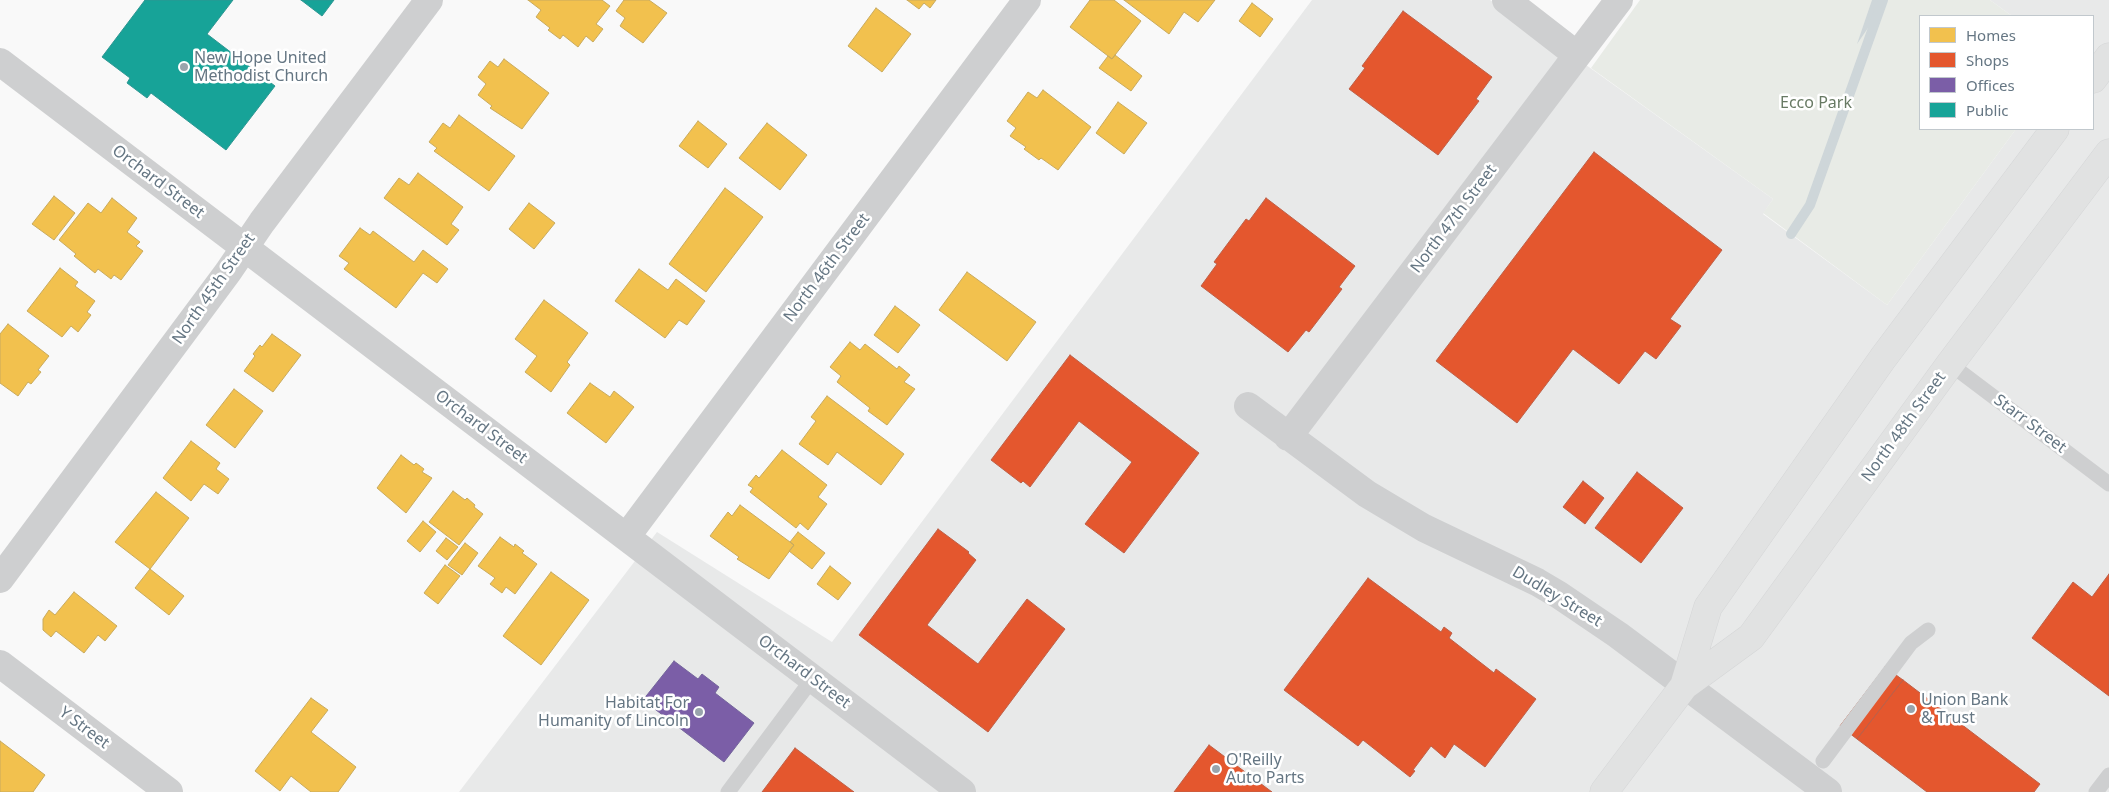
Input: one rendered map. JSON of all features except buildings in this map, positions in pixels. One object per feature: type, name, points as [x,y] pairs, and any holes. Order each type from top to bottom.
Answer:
[{"type":"main road","points":[[2094,78],[2109,57]]},
{"type":"main road","name":"North 48th Street","points":[[1684,686],[1708,607],[1883,358],[2054,130]]},
{"type":"main road","name":"North 48th Street","points":[[1604,792],[1684,686],[1752,637],[1950,364],[2109,153]]},
{"type":"street","name":"North 45th Street","points":[[0,579],[228,272],[262,222],[429,0]]},
{"type":"street","name":"North 46th Street","points":[[626,536],[1027,0]]},
{"type":"street","points":[[1506,0],[1577,55]]},
{"type":"street","name":"North 47th Street","points":[[1288,437],[1618,0]]},
{"type":"street","name":"Orchard Street","points":[[0,62],[962,792]]},
{"type":"street","name":"Dudley Street","points":[[1248,406],[1367,494],[1424,528],[1537,582],[1559,595],[1618,635],[1828,792]]},
{"type":"street","name":"Y Street","points":[[0,664],[169,792]]},
{"type":"lane","name":"Starr Street","points":[[1950,364],[2109,484]]},
{"type":"lane","points":[[1824,761],[1911,643],[1928,630]]},
{"type":"lane","points":[[728,792],[812,678]]},
{"type":"lane","points":[[2096,792],[2109,775]]},
{"type":"shaded area","points":[[1312,0],[1490,0],[1547,37],[1773,199],[1763,214],[1887,305],[2015,130],[2094,130],[2094,15],[2011,15],[1990,0],[2109,0],[2109,792],[459,792],[657,532],[832,642]]},
{"type":"shaded area","points":[[1872,0],[1883,0],[1879,12],[1857,44]]},
{"type":"green space","name":"Ecco Park","points":[[1640,0],[1990,0],[2011,15],[1919,15],[1919,130],[2015,130],[1887,305],[1763,213],[1773,199],[1591,68]]},
{"type":"waterway","points":[[1791,234],[1810,205],[1883,0]]},
{"type":"place","name":"New Hope United Methodist Church","points":[[184,67]]},
{"type":"place","name":"Union Bank & Trust","points":[[1911,709]]},
{"type":"place","name":"Habitat For Humanity of Lincoln","points":[[699,712]]},
{"type":"place","name":"O'Reilly Auto Parts","points":[[1216,769]]}]
